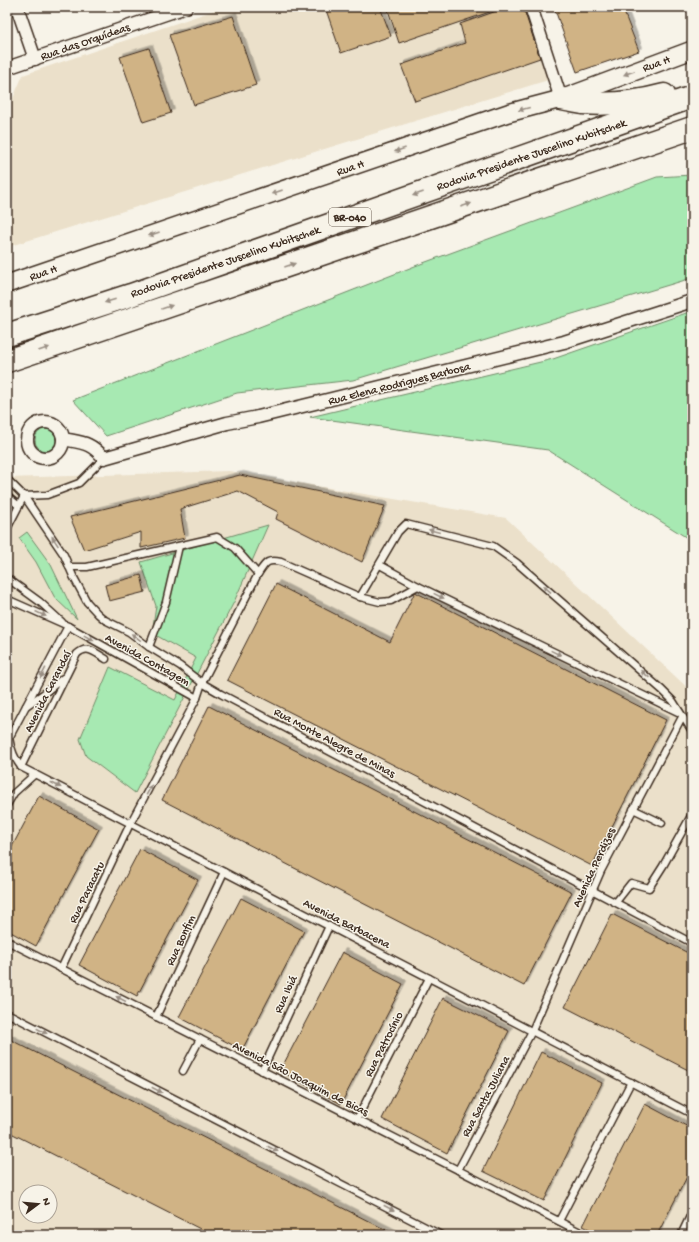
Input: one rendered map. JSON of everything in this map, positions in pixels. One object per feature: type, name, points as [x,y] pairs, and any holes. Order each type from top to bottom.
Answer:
[{"type":"highway","points":[[561,99],[582,103],[610,103],[652,98],[692,88]]},
{"type":"highway","name":"Rodovia Presidente Juscelino Kubitschek","points":[[7,335],[138,292],[692,97]]},
{"type":"highway","name":"Rodovia Presidente Juscelino Kubitschek","points":[[11,362],[692,128]]},
{"type":"main road","name":"Rua H","points":[[7,284],[508,113],[561,99],[692,50]]},
{"type":"street","points":[[17,7],[35,59]]},
{"type":"street","name":"Rua das Orquídeas","points":[[7,68],[35,59],[150,13],[186,7]]},
{"type":"street","points":[[531,7],[561,99]]},
{"type":"street","name":"Rua Elena Rodrigues Barbosa","points":[[104,458],[227,423],[266,415],[564,342],[692,301]]},
{"type":"street","points":[[63,440],[86,443],[97,450],[104,458]]},
{"type":"lane","name":"Rua Elena Rodrigues Barbosa","points":[[24,496],[47,495],[79,483],[104,458]]},
{"type":"lane","points":[[7,479],[24,496],[7,529]]},
{"type":"lane","points":[[7,496],[19,506]]},
{"type":"lane","name":"Rua Monte Alegre de Minas","points":[[24,496],[64,555],[87,602],[105,620],[129,632],[149,647],[180,666],[202,683],[228,698],[692,943]]},
{"type":"lane","points":[[360,598],[398,532],[406,524],[493,546],[517,563],[662,690],[673,701],[692,731]]},
{"type":"lane","points":[[69,567],[87,566],[217,537],[236,548],[258,574]]},
{"type":"lane","name":"Avenida Contagem","points":[[149,647],[166,602],[179,546]]},
{"type":"lane","name":"Avenida Contagem","points":[[7,599],[68,626],[197,698],[202,683],[258,574],[265,564],[271,560],[281,562],[360,598],[380,602],[390,601],[418,586]]},
{"type":"lane","points":[[380,565],[418,586],[681,715]]},
{"type":"lane","points":[[7,578],[40,602],[68,626]]},
{"type":"lane","name":"Avenida Carandaí","points":[[8,740],[68,626]]},
{"type":"lane","name":"Avenida Carandaí","points":[[21,767],[77,654],[82,649],[87,649],[106,659]]},
{"type":"lane","points":[[25,707],[66,675]]},
{"type":"lane","name":"Rua Paracatu","points":[[61,969],[130,824],[197,698]]},
{"type":"lane","name":"Avenida Perdizes","points":[[532,1031],[601,871],[681,715]]},
{"type":"lane","points":[[8,740],[14,757],[21,767]]},
{"type":"lane","name":"Avenida Barbacena","points":[[21,767],[692,1114]]},
{"type":"lane","points":[[7,805],[14,793],[35,774]]},
{"type":"lane","points":[[633,809],[662,823]]},
{"type":"lane","points":[[616,902],[630,883],[649,888],[692,814]]},
{"type":"lane","name":"Rua Bonfim","points":[[156,1017],[224,872]]},
{"type":"lane","name":"Rua Ibiá","points":[[262,1071],[328,926]]},
{"type":"lane","name":"Avenida São Joaquim de Bicas","points":[[7,942],[586,1235]]},
{"type":"lane","name":"Rua Patrocínio","points":[[357,1119],[429,978]]},
{"type":"lane","points":[[7,1013],[441,1235]]},
{"type":"lane","name":"Rua Santa Juliana","points":[[458,1170],[532,1031]]},
{"type":"lane","points":[[183,1071],[200,1039]]},
{"type":"lane","points":[[559,1221],[631,1082]]},
{"type":"lane","points":[[680,1235],[692,1212]]},
{"type":"shaded area","points":[[224,7],[523,7],[548,80],[7,247],[7,112],[23,75]]},
{"type":"shaded area","points":[[229,471],[506,518],[692,692],[692,1235],[7,1235],[7,478]]},
{"type":"green space","points":[[692,175],[692,278],[353,380],[237,393],[106,436],[73,400],[415,266],[657,177]]},
{"type":"green space","points":[[692,311],[692,541],[548,450],[310,417],[553,359]]},
{"type":"green space","points":[[46,429],[54,432],[57,440],[54,448],[46,451],[38,448],[35,440],[38,432]]},
{"type":"green space","points":[[268,525],[234,602],[135,793],[86,756],[80,739],[110,667],[175,700],[196,658],[152,633],[156,606],[141,562]]},
{"type":"green space","points":[[27,532],[51,565],[77,619],[55,598],[36,562],[19,538]]},
{"type":"building","points":[[325,7],[380,7],[391,36],[341,53]]},
{"type":"building","points":[[387,7],[504,7],[399,43]]},
{"type":"building","points":[[508,7],[523,7],[540,58],[415,101],[401,65],[465,43],[460,24]]},
{"type":"building","points":[[554,7],[622,7],[639,51],[577,72]]},
{"type":"building","points":[[233,16],[256,85],[194,105],[169,35]]},
{"type":"building","points":[[149,48],[171,113],[143,122],[120,57]]},
{"type":"building","points":[[240,475],[385,506],[362,562],[276,519],[278,512],[238,491],[180,509],[185,538],[141,548],[141,532],[84,550],[70,517]]},
{"type":"building","points":[[141,575],[145,592],[109,601],[105,585]]},
{"type":"building","points":[[276,584],[390,642],[415,592],[666,720],[592,866],[227,680]]},
{"type":"building","points":[[209,706],[572,892],[524,986],[162,800]]},
{"type":"building","points":[[39,796],[99,829],[36,946],[7,930],[7,856]]},
{"type":"building","points":[[140,849],[198,880],[137,996],[79,965]]},
{"type":"building","points":[[241,898],[304,931],[242,1050],[179,1017]]},
{"type":"building","points":[[612,914],[692,955],[692,1072],[565,1007]]},
{"type":"building","points":[[342,952],[403,984],[341,1104],[280,1071]]},
{"type":"building","points":[[443,998],[509,1031],[447,1153],[382,1119]]},
{"type":"building","points":[[7,1038],[396,1235],[212,1235],[7,1131]]},
{"type":"building","points":[[541,1052],[602,1083],[544,1201],[483,1171]]},
{"type":"building","points":[[645,1104],[692,1129],[692,1167],[657,1235],[601,1235],[583,1226]]}]
